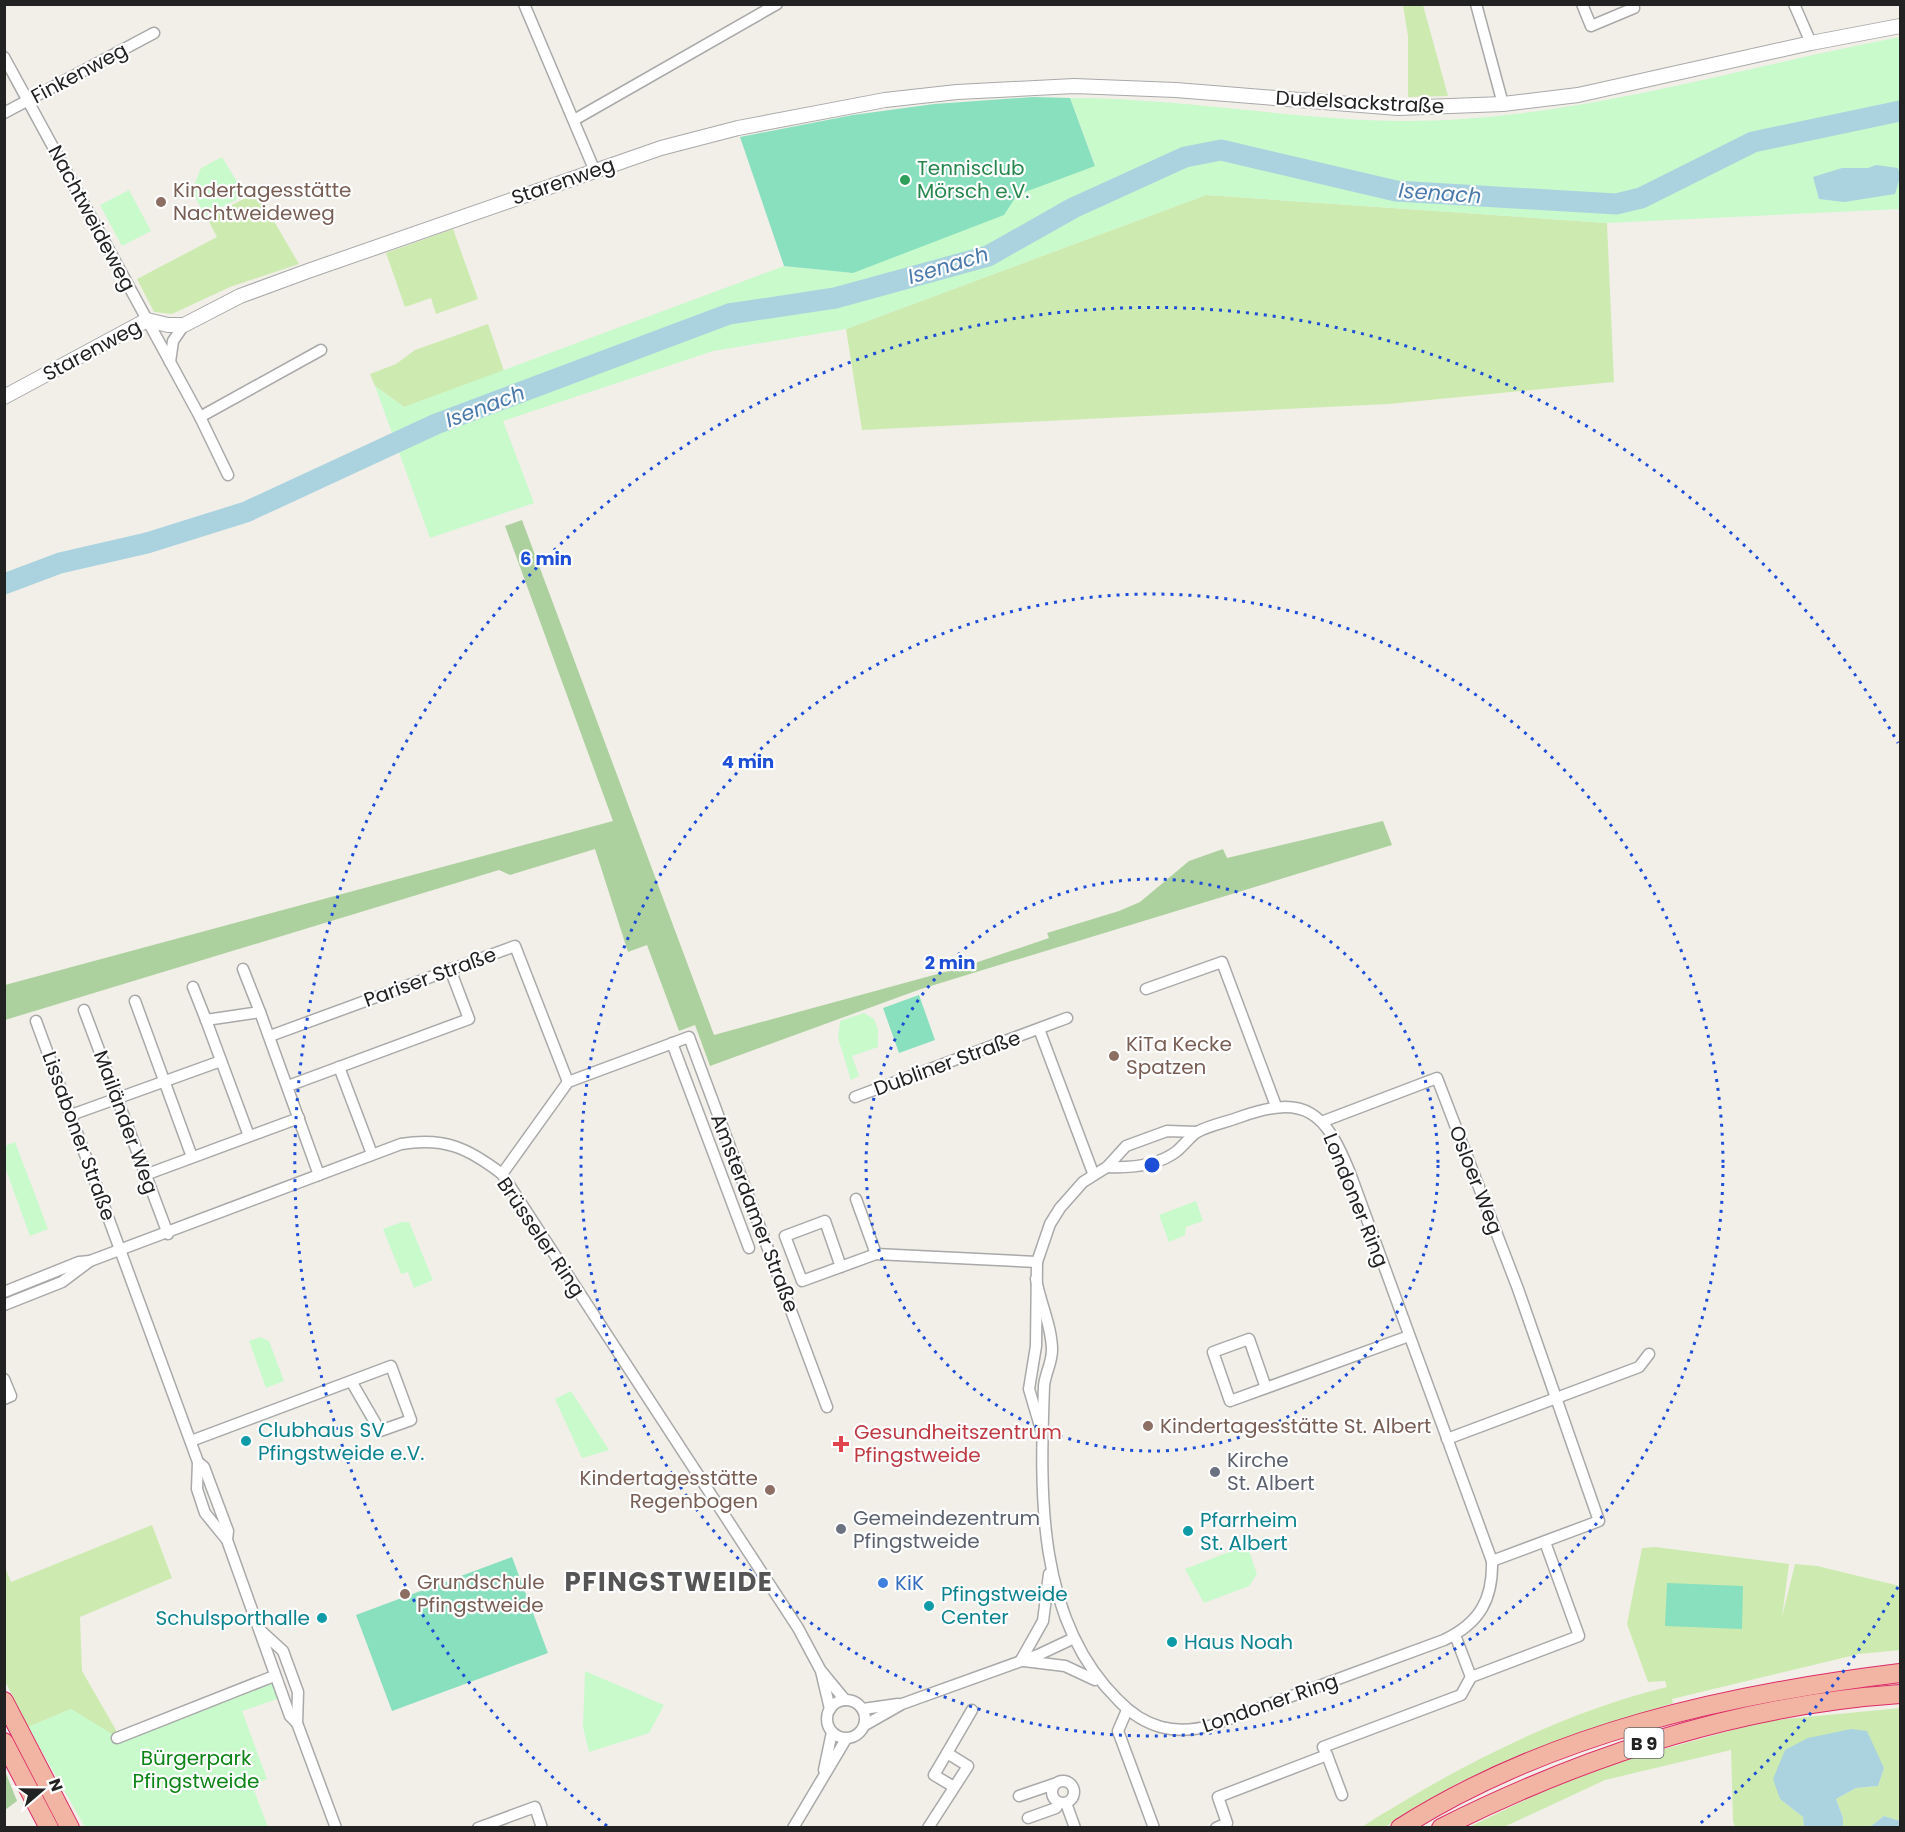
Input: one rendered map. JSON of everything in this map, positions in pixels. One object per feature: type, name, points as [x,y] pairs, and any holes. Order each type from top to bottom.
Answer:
[{"type":"highway","name":"B 9","points":[[1400,1827],[1505,1772],[1588,1739],[1658,1718],[1769,1692],[1900,1673]]},
{"type":"highway","name":"B 9","points":[[1441,1827],[1511,1792],[1657,1738],[1736,1718],[1810,1704],[1900,1694]]},
{"type":"highway","points":[[4,1701],[70,1827]]},
{"type":"highway","points":[[4,1742],[50,1827]]},
{"type":"street","points":[[524,4],[594,169]]},
{"type":"street","points":[[574,120],[777,4]]},
{"type":"street","points":[[1476,4],[1503,104]]},
{"type":"street","points":[[1582,4],[1592,26],[1634,8],[1632,4]]},
{"type":"street","points":[[1794,4],[1811,42]]},
{"type":"street","name":"Dudelsackstraße","points":[[957,92],[1074,86],[1176,90],[1398,108],[1503,104],[1578,95],[1811,42],[1900,26]]},
{"type":"street","name":"Finkenweg","points":[[4,113],[154,33]]},
{"type":"street","name":"Nachtweideweg","points":[[4,57],[200,417],[228,475]]},
{"type":"street","name":"Starenweg","points":[[4,397],[147,320],[168,325],[184,325],[240,296],[594,169],[738,128],[901,98],[957,92]]},
{"type":"street","name":"Starenweg","points":[[170,362],[173,341],[184,325]]},
{"type":"street","points":[[200,417],[321,350]]},
{"type":"street","name":"Pariser Straße","points":[[270,1036],[515,946],[568,1082]]},
{"type":"street","points":[[1146,989],[1221,962],[1276,1106]]},
{"type":"street","points":[[243,969],[270,1036],[319,1175]]},
{"type":"street","points":[[288,1086],[469,1019],[450,969]]},
{"type":"street","points":[[193,987],[249,1136]]},
{"type":"street","points":[[135,1001],[192,1157]]},
{"type":"street","name":"Mailänder Weg","points":[[84,1010],[168,1234]]},
{"type":"street","points":[[206,1020],[260,1012]]},
{"type":"street","name":"Dubliner Straße","points":[[855,1096],[1067,1018]]},
{"type":"street","name":"Lissaboner Straße","points":[[36,1021],[198,1462],[197,1489],[202,1505],[205,1513],[227,1540],[260,1630]]},
{"type":"street","name":"Dubliner Straße","points":[[1039,1029],[1093,1173]]},
{"type":"street","name":"Amsterdamer Straße","points":[[749,1248],[672,1043],[688,1037],[827,1407]]},
{"type":"street","points":[[502,1174],[568,1082],[672,1043]]},
{"type":"street","points":[[71,1115],[221,1062]]},
{"type":"street","points":[[339,1067],[372,1154]]},
{"type":"street","name":"Osloer Weg","points":[[1324,1121],[1437,1078],[1556,1397],[1599,1521],[1492,1561]]},
{"type":"street","name":"Londoner Ring","points":[[1036,1279],[1052,1352],[1044,1381],[1043,1435],[1050,1565],[1055,1588],[1072,1639],[1100,1683],[1141,1721],[1162,1729],[1204,1728],[1455,1635],[1466,1628],[1486,1604],[1492,1583],[1492,1561],[1350,1173],[1336,1139],[1324,1121],[1302,1111],[1276,1106],[1197,1132],[1167,1131],[1126,1146],[1107,1167],[1093,1173],[1060,1208],[1050,1224],[1037,1262],[1036,1279],[1036,1346],[1029,1389],[1043,1435]]},
{"type":"street","points":[[146,1174],[299,1118]]},
{"type":"street","name":"Londoner Ring","points":[[1107,1167],[1134,1168],[1175,1153],[1197,1132]]},
{"type":"street","name":"Brüsseler Ring","points":[[4,1292],[79,1262],[90,1261],[168,1234],[401,1144],[438,1142],[458,1146],[480,1157],[502,1174],[798,1628],[821,1671],[845,1700]]},
{"type":"street","points":[[856,1199],[876,1254]]},
{"type":"street","points":[[841,1267],[825,1221],[785,1236],[802,1281],[841,1267],[876,1254],[1037,1262]]},
{"type":"street","name":"Brüsseler Ring","points":[[4,1305],[62,1282],[90,1261]]},
{"type":"street","points":[[1266,1388],[1249,1339],[1213,1352],[1230,1401],[1266,1388],[1410,1336]]},
{"type":"street","points":[[1447,1439],[1639,1367],[1649,1354]]},
{"type":"street","points":[[190,1441],[351,1381],[392,1366],[411,1420],[380,1431],[351,1381]]},
{"type":"street","points":[[4,1379],[11,1396],[4,1398]]},
{"type":"street","points":[[1342,1795],[1323,1747],[1461,1695],[1471,1677],[1580,1636],[1545,1542]]},
{"type":"street","points":[[1021,1660],[1043,1621],[1050,1565]]},
{"type":"street","points":[[260,1630],[261,1640],[274,1676],[290,1716],[297,1723]]},
{"type":"street","points":[[260,1630],[283,1651],[298,1692],[297,1723],[336,1827]]},
{"type":"street","points":[[1455,1635],[1471,1677]]},
{"type":"street","points":[[793,1827],[846,1739],[858,1735],[865,1725],[902,1704],[1072,1639]]},
{"type":"street","points":[[1021,1660],[1065,1666],[1084,1673],[1100,1683]]},
{"type":"street","name":"Brüsseler Ring","points":[[821,1671],[830,1709]]},
{"type":"street","points":[[117,1737],[274,1676]]},
{"type":"street","points":[[823,1775],[832,1732],[827,1718],[830,1709],[845,1700],[857,1703],[862,1709],[865,1725]]},
{"type":"street","points":[[862,1709],[902,1704]]},
{"type":"street","points":[[954,1787],[934,1775],[972,1710]]},
{"type":"street","points":[[1127,1710],[1118,1731],[1154,1827]]},
{"type":"street","points":[[832,1732],[846,1739]]},
{"type":"street","points":[[928,1827],[968,1766],[947,1753]]},
{"type":"street","points":[[1216,1827],[1227,1823],[1218,1797],[1327,1755]]},
{"type":"street","points":[[1019,1796],[1065,1780],[1072,1785],[1074,1794],[1063,1803],[1056,1808],[1028,1818]]},
{"type":"street","points":[[1054,1784],[1052,1796],[1063,1803],[1075,1827]]},
{"type":"street","points":[[478,1827],[497,1824],[535,1807],[542,1827]]},
{"type":"green space","points":[[1403,5],[1423,5],[1448,96],[1408,97],[1408,36]]},
{"type":"green space","points":[[1900,37],[1900,209],[1607,223],[1206,195],[846,329],[713,351],[503,421],[534,503],[430,538],[375,386],[404,407],[784,266],[853,273],[1017,195],[1095,165],[1070,98],[1154,101],[1363,120],[1468,119],[1592,103]]},
{"type":"green space","name":"Tennisclub Mörsch e.V.","points":[[1033,97],[1070,98],[1095,166],[1017,195],[1004,215],[853,273],[784,266],[740,137],[853,115],[934,104]]},
{"type":"green space","points":[[222,157],[245,195],[205,216],[192,191],[201,168]]},
{"type":"green space","points":[[129,190],[151,231],[122,246],[100,205]]},
{"type":"green space","points":[[257,192],[299,264],[230,287],[172,314],[154,312],[137,279],[217,237],[207,218]]},
{"type":"green space","points":[[1206,195],[1607,223],[1614,382],[1389,404],[862,430],[846,329]]},
{"type":"green space","points":[[453,229],[478,299],[436,314],[431,298],[405,307],[386,253]]},
{"type":"green space","points":[[488,324],[504,371],[404,407],[375,386],[370,374],[396,364],[415,350]]},
{"type":"green space","points":[[522,520],[714,1035],[963,967],[1049,938],[1047,933],[1119,911],[1140,902],[1189,861],[1223,849],[1227,858],[1383,821],[1392,845],[921,989],[710,1066],[695,1025],[679,1031],[647,945],[628,952],[595,849],[510,875],[499,870],[5,1020],[5,985],[613,821],[505,526]]},
{"type":"green space","points":[[919,995],[935,1040],[899,1053],[883,1008]]},
{"type":"green space","points":[[864,1013],[874,1019],[878,1029],[878,1047],[852,1056],[859,1076],[851,1080],[838,1038],[840,1021]]},
{"type":"green space","points":[[15,1142],[48,1229],[30,1236],[5,1167],[5,1146]]},
{"type":"green space","points":[[1196,1201],[1203,1221],[1186,1227],[1185,1235],[1169,1242],[1159,1215]]},
{"type":"green space","points":[[402,1222],[409,1222],[433,1280],[414,1288],[408,1272],[401,1274],[383,1229]]},
{"type":"green space","points":[[260,1337],[269,1341],[284,1381],[266,1388],[249,1341]]},
{"type":"green space","points":[[571,1391],[609,1450],[582,1458],[555,1399]]},
{"type":"green space","points":[[152,1525],[172,1578],[80,1617],[82,1671],[116,1730],[117,1738],[71,1709],[28,1727],[5,1681],[4,1565],[11,1582]]},
{"type":"green space","points":[[1247,1545],[1257,1574],[1249,1586],[1204,1603],[1185,1569]]},
{"type":"green space","points":[[1655,1547],[1789,1564],[1782,1617],[1795,1564],[1817,1566],[1900,1586],[1900,1650],[1859,1654],[1672,1699],[1673,1703],[1559,1740],[1460,1782],[1385,1827],[1360,1828],[1433,1784],[1508,1745],[1586,1712],[1667,1687],[1665,1681],[1648,1682],[1627,1624],[1642,1548]]},
{"type":"green space","points":[[512,1557],[548,1653],[392,1711],[356,1615]]},
{"type":"green space","points":[[1667,1583],[1743,1586],[1742,1629],[1665,1626]]},
{"type":"green space","points":[[585,1671],[664,1705],[649,1733],[589,1752],[583,1727]]},
{"type":"green space","name":"Bürgerpark Pfingstweide","points":[[274,1683],[280,1698],[242,1711],[267,1779],[252,1785],[268,1827],[85,1827],[28,1727],[71,1709],[117,1737]]},
{"type":"green space","points":[[1900,1708],[1900,1821],[1884,1816],[1870,1827],[1843,1827],[1843,1818],[1836,1799],[1856,1788],[1878,1786],[1884,1768],[1780,1799],[1803,1817],[1804,1827],[1735,1827],[1731,1750],[1605,1780],[1504,1827],[1467,1828],[1583,1772],[1764,1721]]},
{"type":"green space","points":[[5,1771],[17,1801],[4,1810]]},
{"type":"water","points":[[1876,165],[1898,168],[1900,177],[1895,194],[1844,202],[1819,199],[1813,177],[1842,168],[1868,168]]},
{"type":"water","points":[[1851,1729],[1867,1731],[1884,1768],[1878,1786],[1856,1788],[1836,1799],[1843,1818],[1843,1827],[1804,1827],[1803,1817],[1780,1799],[1773,1779],[1785,1750],[1808,1738]]},
{"type":"water","points":[[1884,1816],[1900,1821],[1900,1827],[1870,1827]]},
{"type":"waterway","name":"Isenach","points":[[4,584],[60,563],[147,543],[246,512],[436,424],[729,314],[835,298],[988,256],[1073,208],[1185,157],[1221,150],[1396,191],[1616,204],[1641,198],[1753,142],[1900,111]]},
{"type":"place","name":"Tennisclub Mörsch e.V.","points":[[905,180]]},
{"type":"place","name":"Kindertagesstätte Nachtweideweg","points":[[161,202]]},
{"type":"place","name":"KiTa Kecke Spatzen","points":[[1114,1056]]},
{"type":"place","name":"Kindertagesstätte St. Albert","points":[[1148,1426]]},
{"type":"place","name":"Clubhaus SV Pfingstweide e.V.","points":[[246,1441]]},
{"type":"place","name":"Gesundheitszentrum Pfingstweide","points":[[841,1444]]},
{"type":"place","name":"Kirche St. Albert","points":[[1215,1472]]},
{"type":"place","name":"Kindertagesstätte Regenbogen","points":[[770,1490]]},
{"type":"place","name":"Gemeindezentrum Pfingstweide","points":[[841,1529]]},
{"type":"place","name":"Pfarrheim St. Albert","points":[[1188,1531]]},
{"type":"place","name":"KiK","points":[[883,1583]]},
{"type":"place","name":"Grundschule Pfingstweide","points":[[405,1594]]},
{"type":"place","name":"Pfingstweide Center","points":[[929,1606]]},
{"type":"place","name":"Schulsporthalle","points":[[322,1618]]},
{"type":"place","name":"Haus Noah","points":[[1172,1642]]},
{"type":"district","name":"PFINGSTWEIDE","points":[[669,1582]]}]
